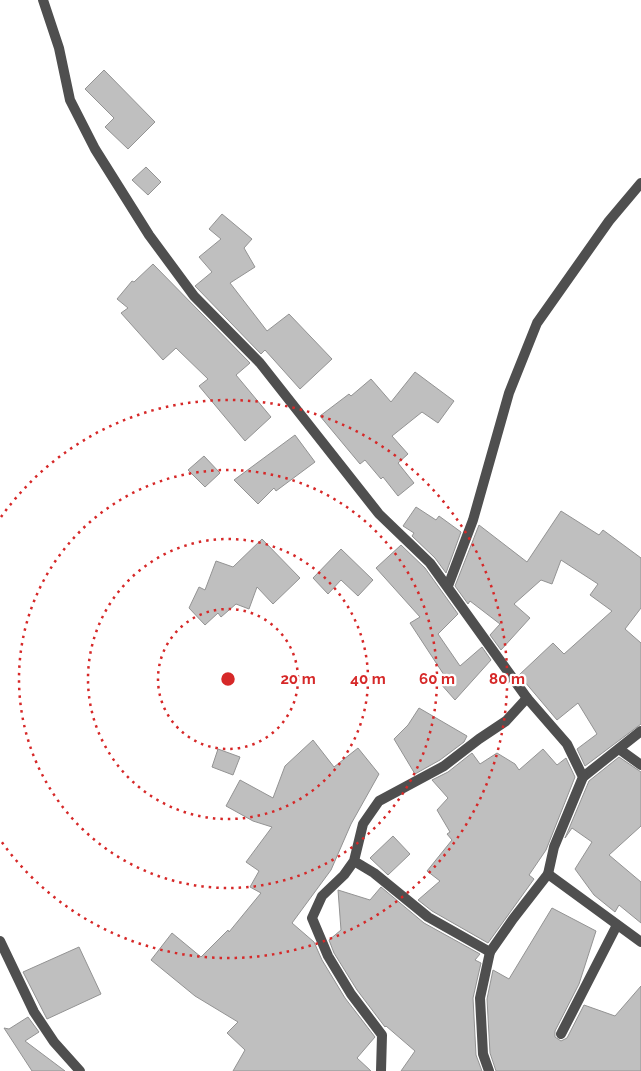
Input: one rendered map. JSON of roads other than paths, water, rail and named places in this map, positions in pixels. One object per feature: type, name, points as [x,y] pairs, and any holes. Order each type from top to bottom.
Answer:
[{"type":"street","points":[[43,0],[59,48],[70,100],[95,149],[149,235],[194,296],[260,364],[379,514],[430,563],[527,698],[567,744],[583,777]]},
{"type":"street","points":[[448,586],[473,520],[509,393],[537,323],[609,221],[641,183]]},
{"type":"street","points":[[382,1071],[382,1035],[337,971],[312,918],[322,896],[344,875],[354,861],[363,824],[379,801],[444,766],[506,721],[527,698]]},
{"type":"street","points":[[489,1071],[483,1054],[480,998],[490,952],[548,874],[554,847],[583,777],[641,731]]},
{"type":"street","points":[[619,749],[641,765]]},
{"type":"street","points":[[354,861],[374,873],[428,917],[490,952]]},
{"type":"street","points":[[548,874],[641,942]]},
{"type":"street","points":[[561,1034],[617,925]]},
{"type":"street","points":[[0,941],[34,1012],[54,1042],[80,1071]]}]
